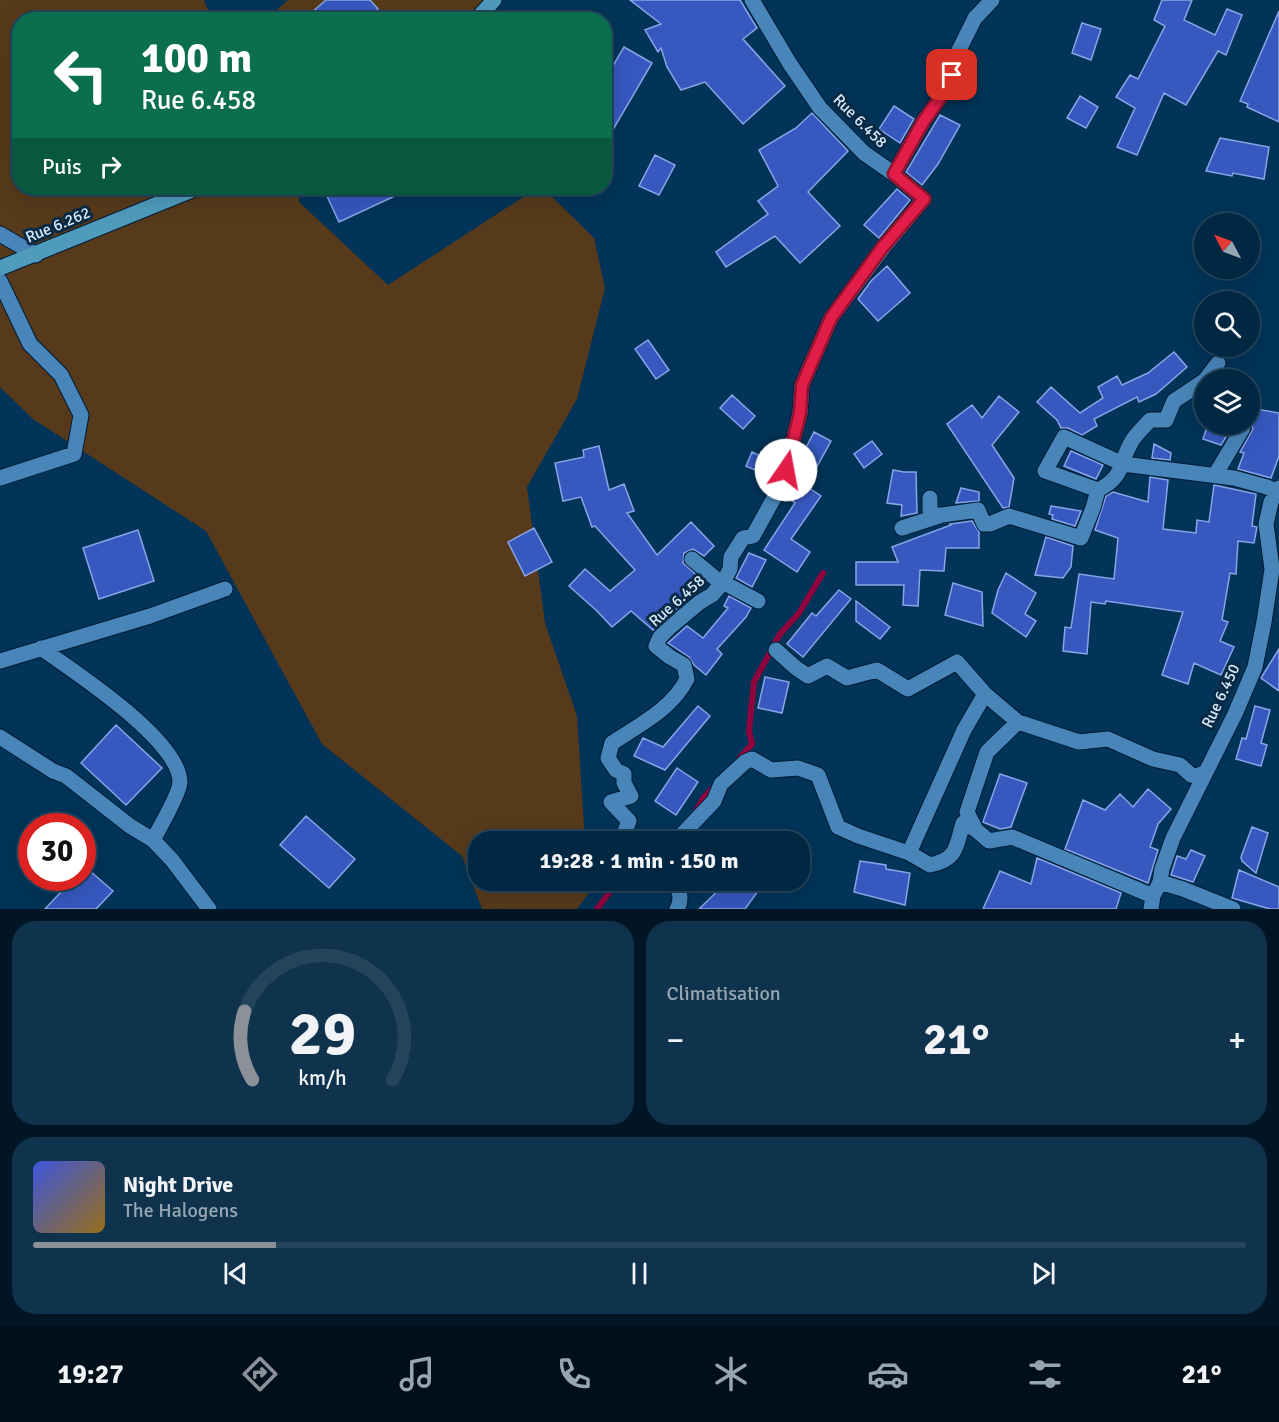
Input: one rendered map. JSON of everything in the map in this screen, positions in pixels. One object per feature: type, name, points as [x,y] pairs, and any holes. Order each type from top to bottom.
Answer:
[{"type":"street","points":[[483,12],[494,0]]},
{"type":"street","name":"Rue 6.458","points":[[625,831],[629,821],[611,802],[631,796],[624,783],[624,774],[616,770],[608,758],[612,743],[662,710],[681,691],[687,679],[684,665],[656,646],[660,637],[700,602],[712,595],[724,581],[730,568],[731,557],[743,538],[753,536],[779,489],[786,470],[800,413],[802,385],[831,318],[882,248],[924,199],[864,153],[820,108],[790,64],[752,0]]},
{"type":"street","points":[[894,174],[923,122],[947,88],[958,52],[975,18],[992,0]]},
{"type":"street","name":"Rue 6.262","points":[[0,268],[180,195]]},
{"type":"street","points":[[0,234],[36,255]]},
{"type":"street","points":[[0,281],[30,344],[61,375],[81,415],[74,454],[0,478]]},
{"type":"street","points":[[1213,369],[1218,363]]},
{"type":"street","points":[[1194,387],[1174,401],[1166,420],[1150,420],[1131,442],[1123,464],[1110,484],[1098,490],[1045,471],[1064,437],[1123,464],[1215,475],[1278,490]]},
{"type":"street","points":[[1215,475],[1239,435]]},
{"type":"street","points":[[930,498],[930,510],[933,515],[978,510],[984,524],[1009,516],[1081,538],[1098,490]]},
{"type":"street","name":"Rue 6.450","points":[[1154,896],[1173,838],[1235,714],[1255,667],[1272,569],[1266,524],[1271,502],[1278,490]]},
{"type":"street","points":[[902,528],[942,515]]},
{"type":"street","points":[[692,559],[715,578],[758,602]]},
{"type":"street","points":[[0,662],[150,616],[225,589]]},
{"type":"street","points":[[41,648],[119,706],[158,740],[174,762],[180,782],[165,819],[153,840]]},
{"type":"street","points":[[776,650],[808,676],[827,666],[847,678],[877,670],[908,689],[957,662],[985,694],[1018,722],[1079,742],[1108,739],[1153,759],[1180,765],[1191,775],[1197,776],[1204,773]]},
{"type":"street","points":[[909,854],[964,729],[985,694]]},
{"type":"street","points":[[976,830],[967,812],[987,752],[1018,722]]},
{"type":"street","points":[[0,736],[53,771],[66,776],[130,826],[153,840],[172,860],[208,909]]},
{"type":"street","points":[[685,831],[714,801],[721,784],[745,762],[752,759],[771,770],[798,768],[818,775],[838,827],[909,854],[930,866],[941,863],[955,853],[963,823],[989,841],[1012,837],[1154,896],[1182,889],[1233,909]]},
{"type":"street","points":[[677,909],[680,905],[680,891]]},
{"type":"shaded area","points":[[0,0],[204,0],[209,12],[12,12],[12,195],[300,195],[299,202],[388,285],[526,195],[550,195],[594,238],[605,288],[577,399],[527,487],[545,623],[577,716],[584,831],[468,831],[468,872],[462,856],[322,744],[206,531],[33,419],[0,387]]},
{"type":"shaded area","points":[[288,0],[494,0],[483,12],[274,12]]},
{"type":"shaded area","points":[[475,891],[588,891],[577,909],[482,909]]},
{"type":"building","points":[[326,0],[370,0],[378,9],[374,12],[312,12]]},
{"type":"building","points":[[630,0],[740,0],[757,28],[743,39],[785,86],[743,124],[705,82],[681,90],[667,67],[661,48],[658,52],[645,30],[661,24]]},
{"type":"building","points":[[1162,0],[1192,0],[1184,20],[1215,35],[1227,9],[1242,15],[1226,55],[1218,51],[1186,105],[1164,93],[1137,155],[1117,147],[1135,108],[1116,97],[1130,75],[1138,79],[1165,26],[1154,20]]},
{"type":"building","points":[[1279,11],[1279,122],[1247,107],[1248,104],[1240,101]]},
{"type":"building","points":[[1082,23],[1101,29],[1091,60],[1072,53]]},
{"type":"building","points":[[624,47],[652,63],[612,131],[612,67]]},
{"type":"building","points":[[1080,96],[1098,107],[1086,128],[1067,118]]},
{"type":"building","points":[[894,106],[914,119],[900,143],[879,129]]},
{"type":"building","points":[[812,113],[848,151],[808,192],[840,226],[800,263],[775,236],[726,267],[716,252],[768,214],[758,201],[778,186],[759,150],[796,128]]},
{"type":"building","points":[[940,115],[960,125],[938,164],[922,185],[906,172]]},
{"type":"building","points":[[1220,138],[1269,147],[1264,179],[1206,171]]},
{"type":"building","points":[[655,155],[675,165],[659,195],[639,186]]},
{"type":"building","points":[[897,189],[910,200],[879,238],[864,225]]},
{"type":"building","points":[[326,195],[397,195],[339,222]]},
{"type":"building","points":[[887,266],[910,293],[878,321],[858,299],[871,281]]},
{"type":"building","points":[[648,340],[669,370],[656,379],[635,349]]},
{"type":"building","points":[[1174,352],[1187,367],[1156,394],[1139,402],[1137,397],[1094,419],[1097,426],[1082,435],[1068,428],[1061,428],[1057,420],[1037,402],[1051,387],[1080,413],[1103,398],[1098,387],[1117,376],[1122,385],[1148,373]]},
{"type":"building","points":[[732,395],[755,416],[743,429],[720,408]]},
{"type":"building","points":[[999,396],[1019,412],[992,445],[1014,478],[1009,507],[1003,508],[947,424],[972,405],[982,418]]},
{"type":"building","points":[[1260,410],[1279,413],[1279,456],[1271,478],[1238,469],[1244,453],[1240,452],[1250,435],[1260,435]]},
{"type":"building","points":[[814,432],[831,441],[803,492],[790,486],[797,465]]},
{"type":"building","points":[[1204,435],[1227,435],[1221,445],[1203,439]]},
{"type":"building","points":[[872,441],[882,454],[864,468],[854,454]]},
{"type":"building","points":[[1154,444],[1171,453],[1170,460],[1152,458]]},
{"type":"building","points":[[599,446],[609,490],[624,484],[634,511],[627,513],[657,555],[691,522],[714,546],[704,556],[693,549],[684,553],[683,563],[700,578],[683,595],[687,598],[681,605],[653,630],[631,611],[612,627],[569,586],[585,569],[610,591],[635,570],[595,526],[592,527],[581,497],[563,501],[555,463],[584,457],[583,450]]},
{"type":"building","points":[[1071,451],[1103,465],[1096,479],[1064,466]]},
{"type":"building","points":[[752,452],[777,464],[773,478],[746,466]]},
{"type":"building","points":[[893,470],[916,472],[917,513],[901,516],[902,505],[887,503]]},
{"type":"building","points":[[1150,477],[1168,480],[1163,529],[1196,533],[1197,520],[1209,522],[1214,485],[1256,494],[1252,526],[1257,527],[1254,543],[1238,541],[1236,574],[1230,573],[1222,620],[1228,622],[1220,641],[1234,647],[1221,675],[1194,663],[1188,684],[1162,675],[1183,612],[1106,601],[1105,604],[1091,602],[1087,654],[1063,651],[1065,627],[1071,628],[1079,574],[1114,579],[1118,538],[1095,530],[1106,496],[1113,492],[1148,502]]},
{"type":"building","points":[[809,488],[821,496],[791,539],[810,552],[797,572],[764,550],[795,503],[792,501]]},
{"type":"building","points":[[961,488],[979,492],[979,501],[956,503]]},
{"type":"building","points":[[1051,506],[1081,511],[1075,526],[1052,519],[1053,515],[1049,514]]},
{"type":"building","points":[[972,521],[979,532],[979,548],[946,548],[944,571],[920,570],[918,606],[903,605],[904,585],[856,585],[856,562],[898,562],[892,547],[950,524]]},
{"type":"building","points":[[534,528],[552,562],[525,576],[508,542]]},
{"type":"building","points":[[138,530],[154,581],[99,599],[83,548]]},
{"type":"building","points":[[1046,537],[1073,546],[1071,567],[1063,578],[1035,575]]},
{"type":"building","points":[[749,553],[766,560],[752,587],[736,578]]},
{"type":"building","points":[[1006,573],[1036,593],[1025,614],[1036,621],[1026,637],[992,613],[998,590]]},
{"type":"building","points":[[953,583],[982,592],[983,626],[945,615]]},
{"type":"building","points":[[839,590],[851,599],[803,657],[787,644],[812,613],[816,616]]},
{"type":"building","points":[[729,596],[751,608],[746,617],[717,649],[722,654],[706,675],[694,665],[689,657],[668,643],[687,626],[703,638],[728,608],[724,606]]},
{"type":"building","points":[[856,601],[890,627],[880,639],[856,621]]},
{"type":"building","points":[[1279,649],[1279,691],[1261,678]]},
{"type":"building","points":[[765,677],[789,682],[782,713],[758,708]]},
{"type":"building","points":[[698,706],[710,716],[665,770],[634,756],[643,738],[663,747]]},
{"type":"building","points":[[1255,706],[1270,710],[1261,743],[1267,745],[1261,766],[1236,759],[1242,738],[1246,739]]},
{"type":"building","points":[[116,725],[162,768],[126,805],[81,763]]},
{"type":"building","points":[[677,768],[698,782],[676,815],[655,801]]},
{"type":"building","points":[[1000,774],[1027,783],[1011,827],[1000,829],[983,822]]},
{"type":"building","points":[[1148,789],[1171,809],[1158,824],[1150,847],[1158,850],[1148,883],[1065,849],[1083,800],[1105,810],[1120,794],[1133,807]]},
{"type":"building","points":[[306,816],[355,859],[329,888],[280,845]]},
{"type":"building","points":[[1252,827],[1268,833],[1256,873],[1242,861],[1241,857]]},
{"type":"building","points":[[1191,850],[1205,856],[1193,882],[1171,875],[1177,856],[1186,859]]},
{"type":"building","points":[[1037,858],[1121,893],[1116,909],[983,909],[1000,871],[1031,884]]},
{"type":"building","points":[[860,861],[886,865],[886,869],[910,873],[905,905],[854,892]]},
{"type":"building","points":[[1239,870],[1279,887],[1279,909],[1270,909],[1232,898]]},
{"type":"building","points":[[96,876],[113,891],[96,909],[45,909],[62,891],[96,891]]},
{"type":"building","points":[[718,891],[758,891],[745,909],[699,909]]},
{"type":"waterway","points":[[739,759],[752,744],[749,731],[754,682],[780,634],[799,613],[823,573]]},
{"type":"waterway","points":[[696,811],[704,797],[715,786]]},
{"type":"waterway","points":[[597,909],[610,891]]},
{"type":"route","points":[[786,470],[800,413],[802,385],[831,318],[882,248],[924,199],[894,174],[923,122],[947,88],[952,75]]}]
